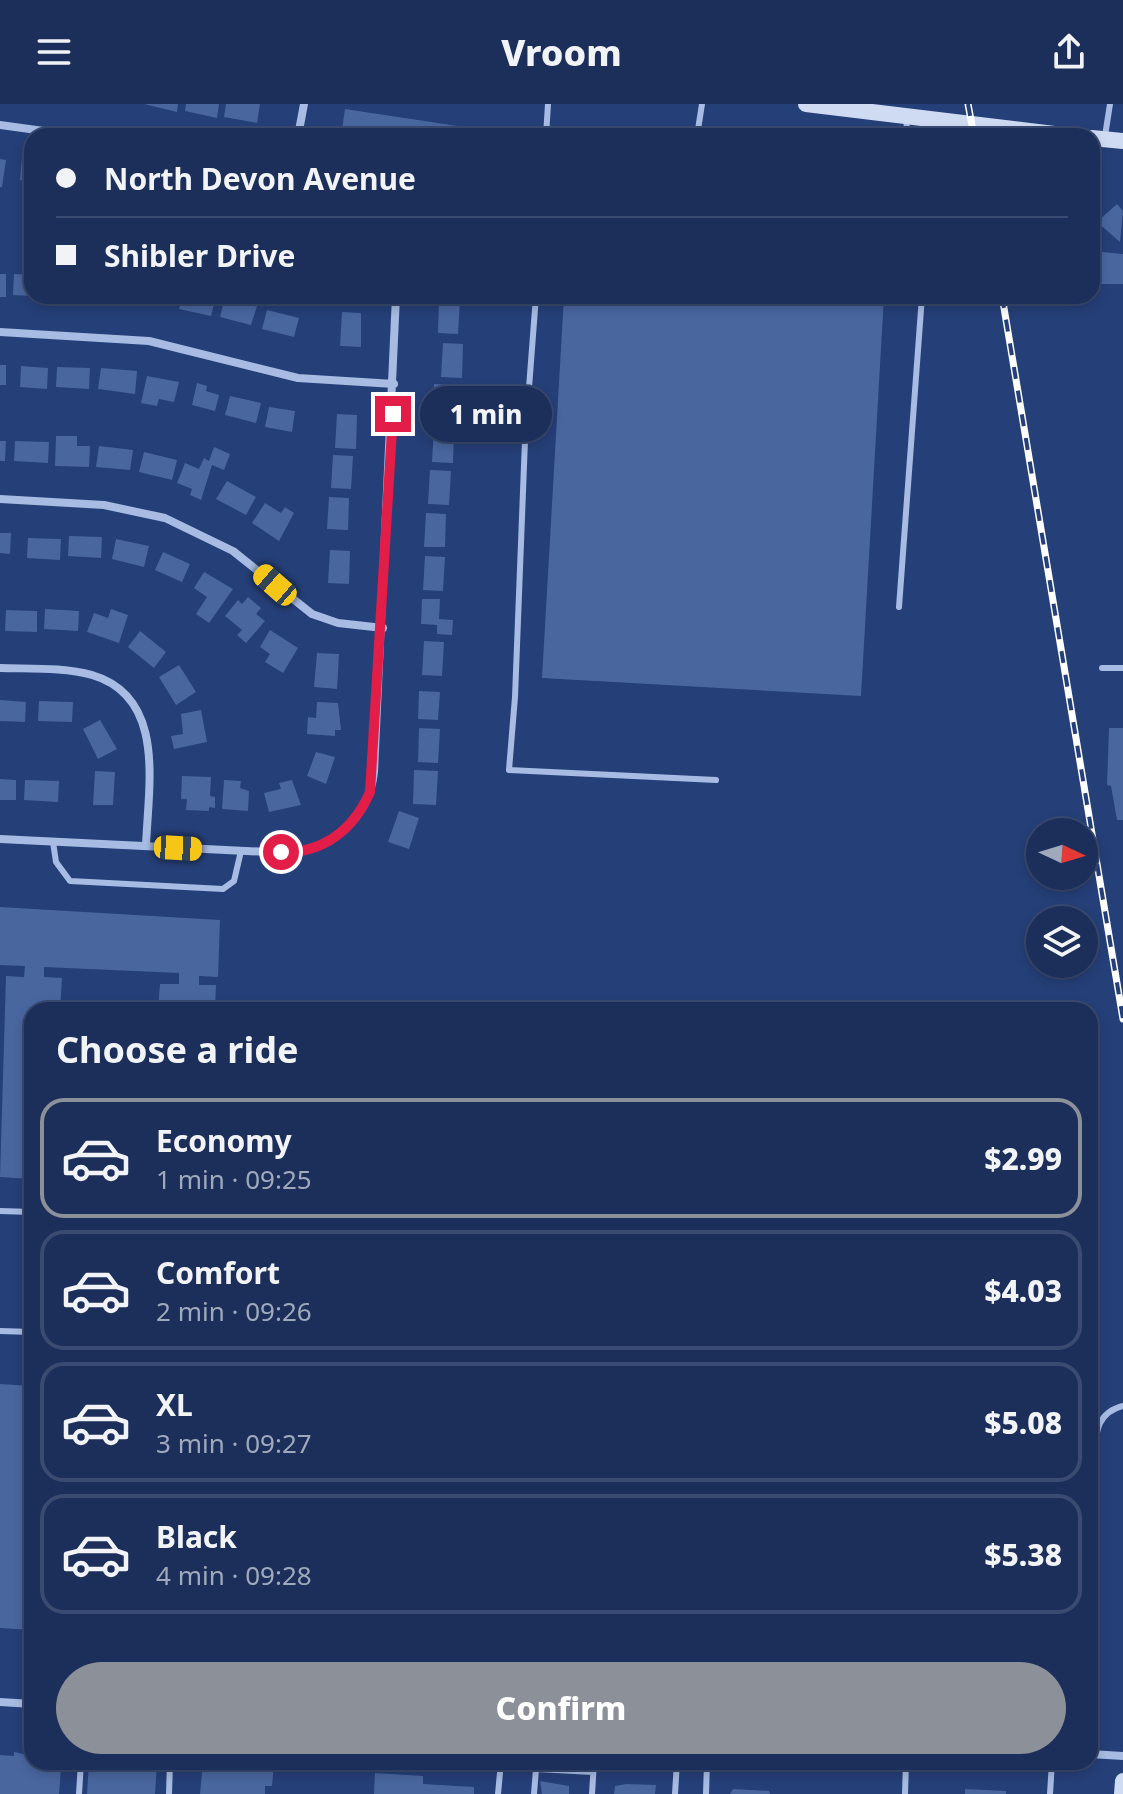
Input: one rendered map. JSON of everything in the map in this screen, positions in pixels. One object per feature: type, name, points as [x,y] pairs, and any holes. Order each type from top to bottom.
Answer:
[{"type":"main road","points":[[806,104],[1005,128]]},
{"type":"main road","points":[[1100,139],[1123,141]]},
{"type":"main road","points":[[1122,1794],[1123,1781]]},
{"type":"street","points":[[300,128],[304,104]]},
{"type":"street","points":[[0,125],[24,128]]},
{"type":"street","points":[[0,839],[288,853],[315,848],[339,835],[357,816],[373,779],[383,628],[396,304]]},
{"type":"street","points":[[0,332],[149,341],[298,378],[394,384]]},
{"type":"street","points":[[0,499],[104,505],[165,518],[233,551],[312,614],[338,623],[383,628]]},
{"type":"street","points":[[0,668],[90,674],[112,684],[127,697],[139,713],[150,746],[146,846]]},
{"type":"street","points":[[0,1702],[24,1704]]},
{"type":"street","points":[[1098,1754],[1123,1756]]},
{"type":"lane","points":[[546,128],[548,104]]},
{"type":"lane","points":[[698,128],[702,104]]},
{"type":"lane","points":[[1100,133],[1110,104]]},
{"type":"lane","points":[[906,116],[907,128]]},
{"type":"lane","points":[[535,304],[525,440],[515,697],[509,770],[716,780]]},
{"type":"lane","points":[[899,607],[921,304]]},
{"type":"lane","points":[[1102,668],[1123,668]]},
{"type":"lane","points":[[53,842],[56,862],[70,881],[223,889],[234,881],[241,851]]},
{"type":"lane","points":[[0,1211],[24,1212]]},
{"type":"lane","points":[[0,1331],[24,1332]]},
{"type":"lane","points":[[1098,1428],[1108,1410],[1123,1406]]},
{"type":"lane","points":[[79,1794],[80,1770]]},
{"type":"lane","points":[[169,1794],[170,1770]]},
{"type":"lane","points":[[498,1794],[500,1770]]},
{"type":"lane","points":[[534,1794],[536,1770]]},
{"type":"lane","points":[[574,1770],[593,1772],[592,1794]]},
{"type":"lane","points":[[675,1794],[676,1770]]},
{"type":"lane","points":[[706,1794],[707,1770]]},
{"type":"lane","points":[[905,1794],[906,1770]]},
{"type":"lane","points":[[1050,1794],[1052,1770]]},
{"type":"building","points":[[144,104],[178,104],[177,112]]},
{"type":"building","points":[[186,104],[219,104],[217,118],[185,111]]},
{"type":"building","points":[[226,104],[260,104],[257,123],[224,117]]},
{"type":"building","points":[[345,109],[471,128],[342,128]]},
{"type":"building","points":[[22,157],[24,157],[24,180],[20,180]]},
{"type":"building","points":[[0,159],[6,160],[2,187],[0,187]]},
{"type":"building","points":[[1117,204],[1123,211],[1120,242],[1100,225],[1100,219]]},
{"type":"building","points":[[1100,252],[1123,254],[1123,284],[1100,284]]},
{"type":"building","points":[[0,274],[6,274],[6,297],[0,297]]},
{"type":"building","points":[[14,274],[24,275],[24,296],[13,295]]},
{"type":"building","points":[[180,304],[214,304],[211,316],[179,309]]},
{"type":"building","points":[[223,304],[257,306],[251,325],[220,317]]},
{"type":"building","points":[[439,304],[460,304],[458,334],[438,333]]},
{"type":"building","points":[[564,304],[884,304],[861,696],[542,678]]},
{"type":"building","points":[[267,310],[299,318],[294,337],[262,329]]},
{"type":"building","points":[[342,312],[361,313],[361,347],[340,346]]},
{"type":"building","points":[[443,343],[463,344],[462,378],[441,377]]},
{"type":"building","points":[[0,365],[6,365],[6,385],[0,385]]},
{"type":"building","points":[[21,366],[48,368],[47,389],[20,387]]},
{"type":"building","points":[[57,367],[90,368],[89,389],[56,387]]},
{"type":"building","points":[[101,368],[137,371],[135,394],[98,389]]},
{"type":"building","points":[[147,376],[179,382],[174,402],[159,399],[157,406],[141,403]]},
{"type":"building","points":[[197,383],[207,386],[206,391],[219,395],[215,411],[192,405]]},
{"type":"building","points":[[434,384],[455,385],[453,418],[433,417]]},
{"type":"building","points":[[230,396],[261,403],[256,423],[225,415]]},
{"type":"building","points":[[269,407],[295,411],[292,432],[265,427]]},
{"type":"building","points":[[337,414],[357,415],[356,449],[335,448]]},
{"type":"building","points":[[434,428],[454,429],[453,463],[432,462]]},
{"type":"building","points":[[56,436],[77,436],[77,446],[90,446],[89,467],[55,466]]},
{"type":"building","points":[[0,441],[6,441],[5,461],[0,461]]},
{"type":"building","points":[[15,441],[49,442],[48,463],[14,461]]},
{"type":"building","points":[[99,446],[133,450],[130,470],[96,467]]},
{"type":"building","points":[[214,447],[230,454],[224,470],[212,465],[201,500],[190,495],[192,489],[177,483],[185,463],[199,469],[204,458],[209,461]]},
{"type":"building","points":[[144,452],[177,460],[172,480],[139,472]]},
{"type":"building","points":[[333,455],[353,456],[351,489],[331,488]]},
{"type":"building","points":[[430,470],[451,471],[449,505],[428,504]]},
{"type":"building","points":[[227,481],[256,497],[246,515],[216,499]]},
{"type":"building","points":[[329,497],[349,498],[348,530],[327,529]]},
{"type":"building","points":[[265,503],[281,513],[285,507],[294,513],[279,541],[252,523]]},
{"type":"building","points":[[426,513],[446,514],[445,547],[424,547]]},
{"type":"building","points":[[0,533],[11,533],[10,554],[0,553]]},
{"type":"building","points":[[69,536],[102,537],[101,558],[68,556]]},
{"type":"building","points":[[28,538],[61,539],[60,560],[27,558]]},
{"type":"building","points":[[116,539],[149,546],[144,567],[112,559]]},
{"type":"building","points":[[330,550],[350,551],[349,584],[328,583]]},
{"type":"building","points":[[163,552],[190,564],[182,582],[155,570]]},
{"type":"building","points":[[425,556],[445,557],[443,591],[423,590]]},
{"type":"building","points":[[204,572],[233,589],[209,623],[196,614],[207,597],[194,588]]},
{"type":"building","points":[[248,597],[261,608],[256,614],[265,621],[246,643],[237,635],[242,630],[225,616],[238,600],[242,604]]},
{"type":"building","points":[[422,599],[440,599],[439,619],[453,620],[452,635],[437,634],[437,625],[421,624]]},
{"type":"building","points":[[45,609],[79,611],[78,631],[44,629]]},
{"type":"building","points":[[111,609],[128,615],[119,643],[87,632],[94,613],[108,618]]},
{"type":"building","points":[[6,610],[37,611],[37,632],[5,631]]},
{"type":"building","points":[[270,630],[298,648],[283,673],[265,662],[270,654],[260,647]]},
{"type":"building","points":[[140,631],[166,652],[154,668],[128,647]]},
{"type":"building","points":[[424,641],[444,642],[442,676],[422,675]]},
{"type":"building","points":[[317,653],[339,654],[337,689],[314,687]]},
{"type":"building","points":[[179,665],[196,692],[176,705],[159,677]]},
{"type":"building","points":[[419,691],[440,692],[438,720],[418,719]]},
{"type":"building","points":[[0,700],[26,702],[25,722],[0,721]]},
{"type":"building","points":[[39,701],[73,702],[72,722],[38,721]]},
{"type":"building","points":[[317,702],[338,703],[341,730],[335,730],[335,736],[307,734],[308,717],[316,718]]},
{"type":"building","points":[[201,710],[207,742],[174,749],[171,736],[183,734],[181,714]]},
{"type":"building","points":[[100,720],[117,749],[98,759],[83,729]]},
{"type":"building","points":[[419,728],[440,729],[438,763],[418,762]]},
{"type":"building","points":[[1109,728],[1123,728],[1123,820],[1117,820],[1111,786],[1107,785]]},
{"type":"building","points":[[316,752],[335,757],[326,784],[307,776]]},
{"type":"building","points":[[414,770],[438,771],[436,805],[413,804]]},
{"type":"building","points":[[95,771],[115,772],[113,805],[93,805]]},
{"type":"building","points":[[182,776],[211,777],[210,796],[215,797],[215,808],[209,807],[209,811],[186,810],[187,799],[181,799]]},
{"type":"building","points":[[0,779],[16,780],[16,800],[0,800]]},
{"type":"building","points":[[25,780],[59,781],[58,802],[24,800]]},
{"type":"building","points":[[224,780],[241,781],[240,788],[249,791],[248,811],[222,809]]},
{"type":"building","points":[[292,780],[301,805],[269,812],[264,793],[281,789],[279,783]]},
{"type":"building","points":[[399,811],[419,818],[409,849],[388,842]]},
{"type":"building","points":[[0,907],[220,920],[218,977],[199,976],[199,985],[216,985],[215,1002],[159,1002],[160,984],[179,984],[179,973],[44,967],[44,977],[62,978],[60,1002],[24,1002],[24,1178],[0,1177],[6,976],[24,977],[25,966],[0,965]]},
{"type":"building","points":[[0,1384],[24,1386],[24,1630],[0,1628]]},
{"type":"building","points":[[14,1752],[24,1754],[24,1770],[61,1770],[59,1794],[0,1794],[0,1755],[14,1756]]},
{"type":"building","points":[[88,1770],[157,1770],[155,1794],[87,1794]]},
{"type":"building","points":[[202,1770],[273,1770],[272,1786],[265,1786],[265,1794],[200,1794]]},
{"type":"building","points":[[375,1773],[423,1776],[423,1784],[474,1787],[474,1794],[374,1794]]},
{"type":"building","points":[[540,1781],[569,1786],[569,1794],[542,1794]]},
{"type":"building","points":[[656,1785],[655,1794],[614,1794],[615,1786]]},
{"type":"building","points":[[733,1789],[769,1791],[770,1794],[730,1794]]},
{"type":"building","points":[[965,1789],[1006,1791],[1006,1794],[965,1794]]},
{"type":"railway","points":[[968,104],[972,128]]},
{"type":"railway","points":[[1003,304],[1123,1019]]},
{"type":"route","points":[[281,852],[315,848],[339,835],[354,821],[370,792],[374,772],[383,628],[393,414]]}]
